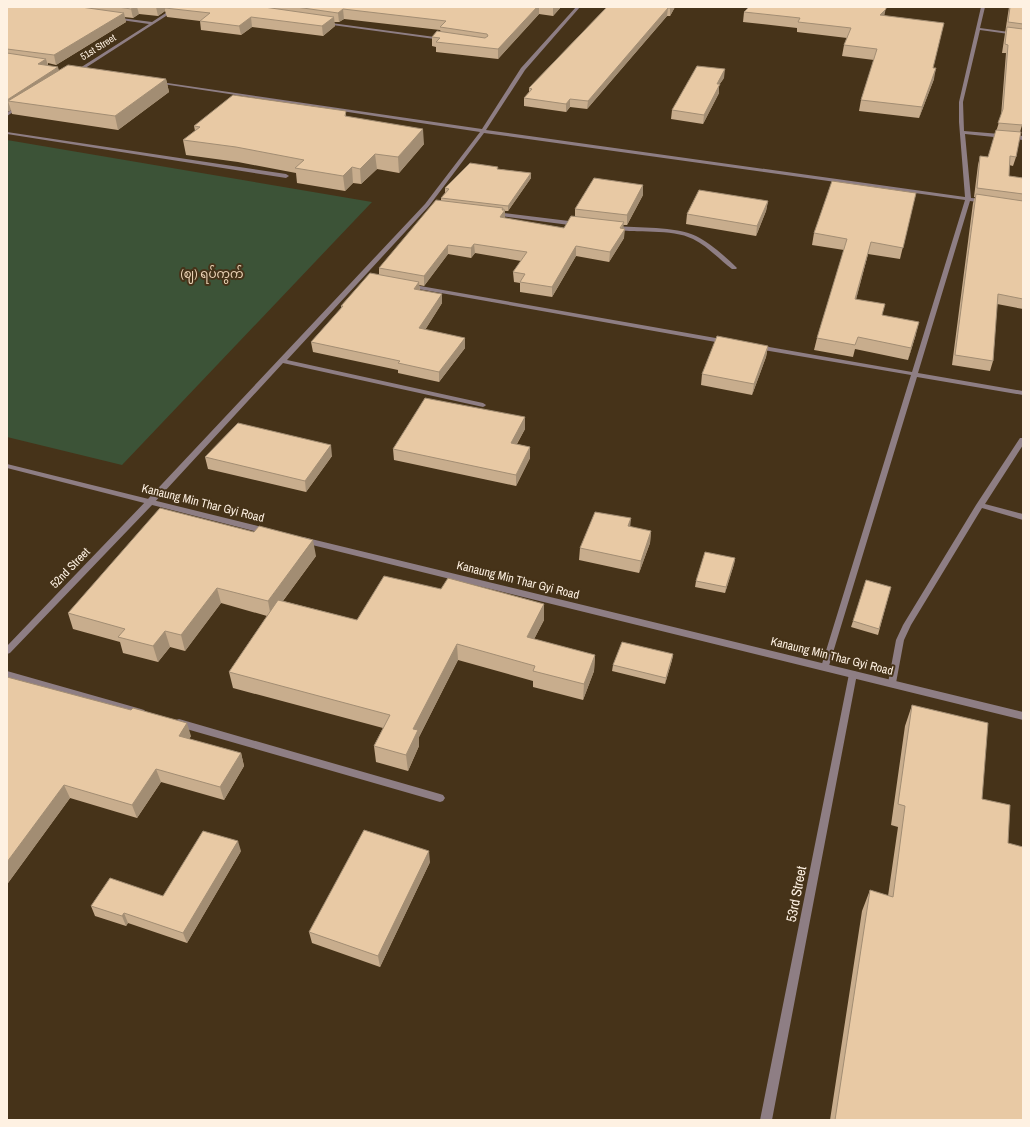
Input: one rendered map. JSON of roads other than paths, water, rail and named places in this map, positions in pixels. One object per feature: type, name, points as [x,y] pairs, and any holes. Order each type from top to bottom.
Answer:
[{"type":"street","name":"51st Street","points":[[77,70],[178,7]]},
{"type":"street","name":"52nd Street","points":[[7,650],[284,361],[427,206],[483,131],[523,69],[578,7]]},
{"type":"street","points":[[825,667],[968,198],[961,102],[984,7]]},
{"type":"street","points":[[106,17],[152,23]]},
{"type":"street","points":[[322,22],[446,40]]},
{"type":"street","points":[[978,29],[1023,35]]},
{"type":"street","points":[[70,72],[77,70],[85,72]]},
{"type":"street","points":[[148,81],[483,131],[992,202]]},
{"type":"street","points":[[7,115],[26,103]]},
{"type":"street","points":[[962,132],[1023,138]]},
{"type":"street","points":[[7,133],[286,176]]},
{"type":"street","points":[[427,206],[435,206]]},
{"type":"street","points":[[488,213],[585,225]]},
{"type":"street","points":[[606,227],[693,236],[734,268]]},
{"type":"street","points":[[361,278],[369,279]]},
{"type":"street","points":[[400,284],[736,343]]},
{"type":"street","points":[[751,346],[1023,393]]},
{"type":"street","points":[[284,361],[483,405]]},
{"type":"street","points":[[892,683],[900,640],[907,625],[980,505],[1023,440]]},
{"type":"street","name":"Kanaung Min Thar Gyi Road","points":[[7,466],[274,533]]},
{"type":"street","points":[[980,505],[1023,517]]},
{"type":"street","name":"Kanaung Min Thar Gyi Road","points":[[298,538],[1023,716]]},
{"type":"street","points":[[7,674],[151,715]]},
{"type":"street","name":"53rd Street","points":[[766,1120],[852,674]]},
{"type":"street","points":[[166,720],[440,798]]},
{"type":"district","name":"(ဈ) ရပ်ကွက်","points":[[212,274]]}]
